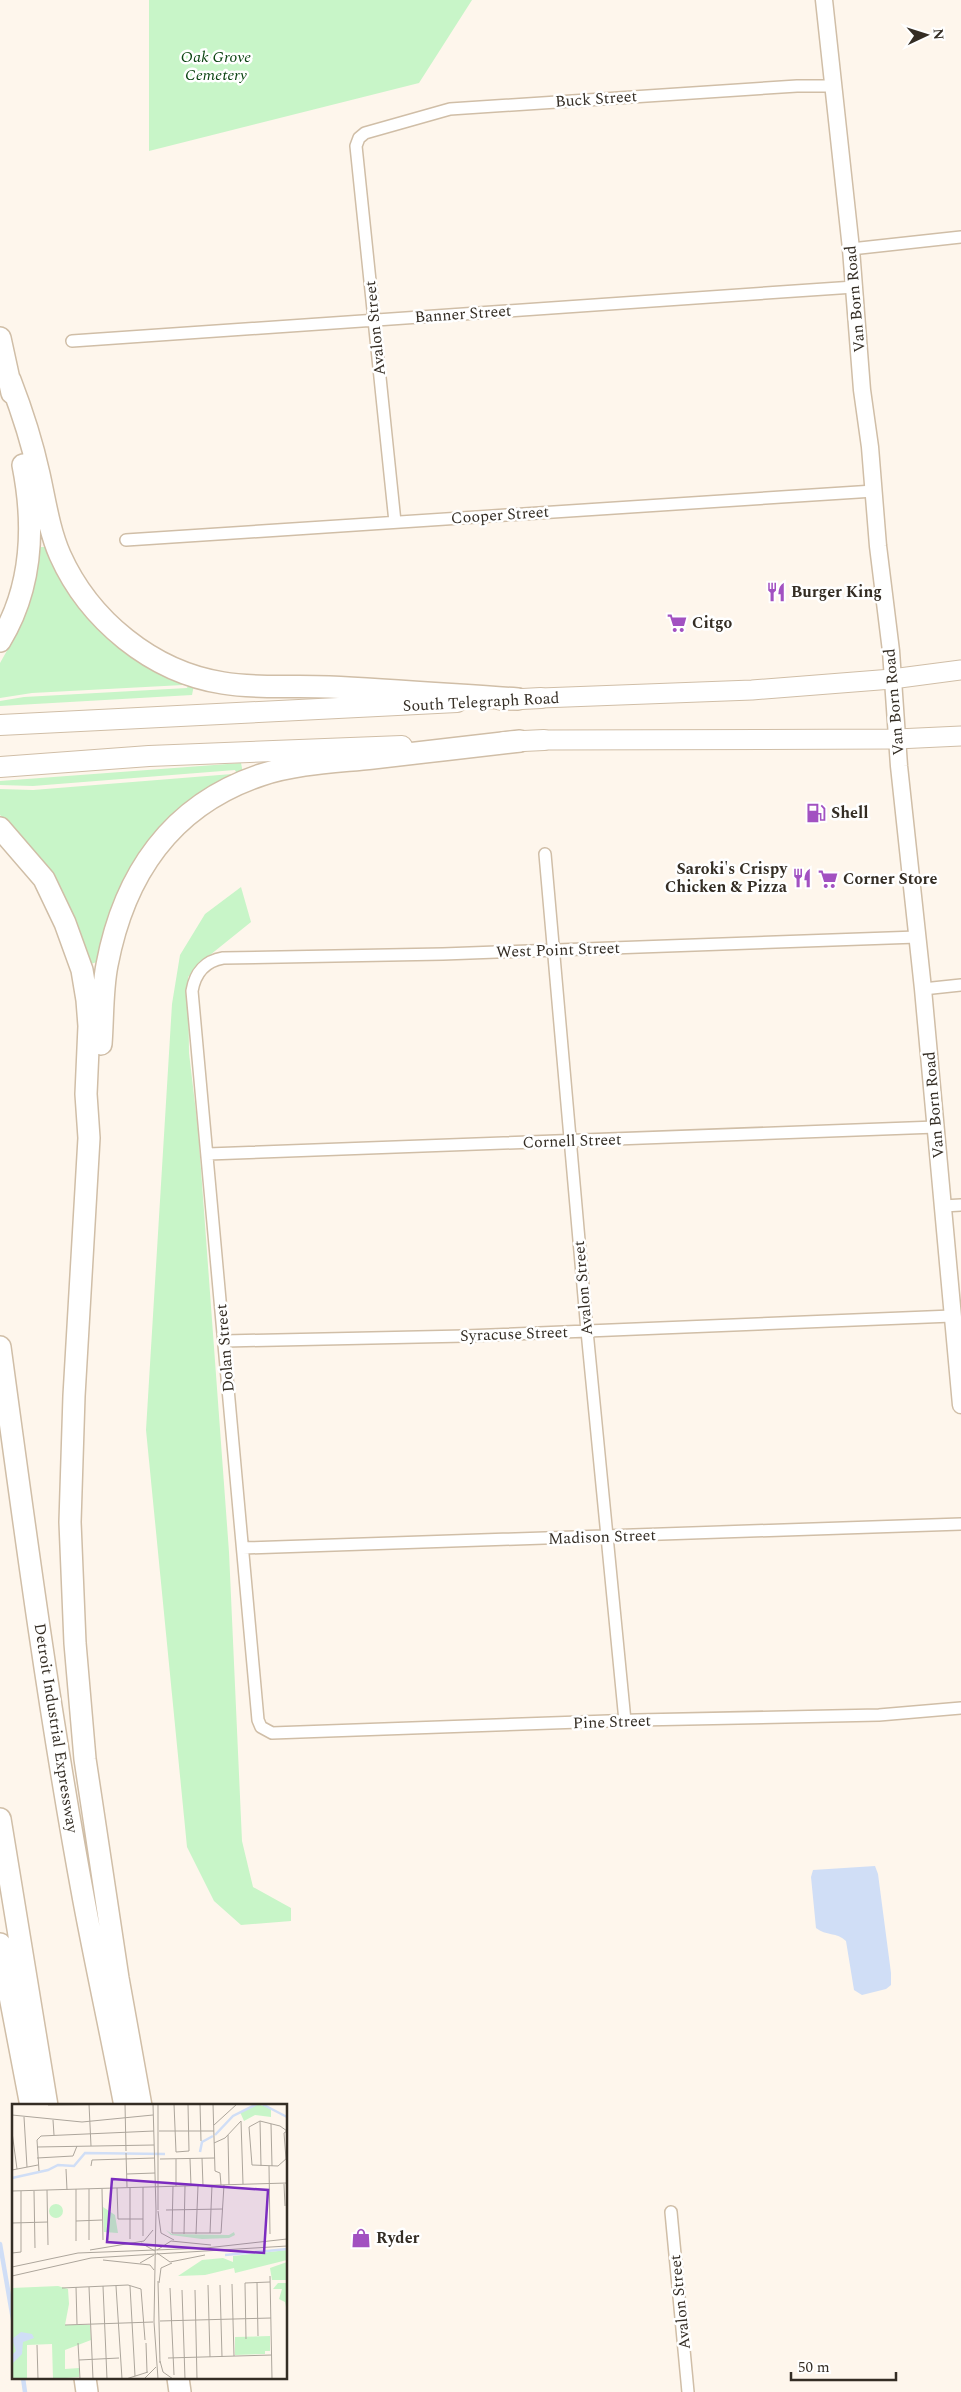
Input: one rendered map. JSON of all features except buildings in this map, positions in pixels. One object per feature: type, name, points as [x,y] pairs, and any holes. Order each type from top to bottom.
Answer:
[{"type":"highway","points":[[0,338],[10,380],[27,487],[31,531],[27,572],[17,607],[0,641]]},
{"type":"highway","points":[[10,380],[26,424],[48,516],[60,554],[79,590],[104,620],[129,642],[181,671],[222,683],[258,687],[327,687],[518,699]]},
{"type":"highway","name":"South Telegraph Road","points":[[0,725],[541,698]]},
{"type":"highway","points":[[88,1138],[98,1095],[106,967],[113,936],[144,863],[165,836],[195,809],[222,792],[261,775],[298,766],[544,740]]},
{"type":"highway","points":[[0,767],[149,756],[520,742]]},
{"type":"highway","points":[[0,828],[44,879],[65,923],[82,970],[89,1026],[86,1094],[88,1138],[74,1396],[70,1522],[75,1643],[85,1759],[118,1978],[141,2104]]},
{"type":"highway","name":"Detroit Industrial Expressway","points":[[0,1347],[21,1507],[52,1707],[84,1901],[125,2104]]},
{"type":"highway","points":[[0,1818],[47,2104]]},
{"type":"highway","points":[[0,1944],[31,2104]]},
{"type":"main road","name":"Van Born Road","points":[[824,0],[851,249],[862,390],[874,491],[961,1396]]},
{"type":"main road","name":"South Telegraph Road","points":[[541,698],[752,690],[892,679],[961,670]]},
{"type":"main road","points":[[544,740],[897,739],[961,736]]},
{"type":"street","name":"Buck Street","points":[[362,135],[425,114],[450,109],[797,86],[834,86]]},
{"type":"street","name":"Avalon Street","points":[[362,135],[356,146],[395,522]]},
{"type":"street","points":[[851,249],[961,237]]},
{"type":"street","name":"Banner Street","points":[[72,341],[854,287]]},
{"type":"street","name":"Cooper Street","points":[[126,540],[874,491]]},
{"type":"street","name":"Avalon Street","points":[[545,854],[587,1331],[625,1721]]},
{"type":"street","name":"West Point Street","points":[[202,968],[208,963],[223,958],[554,950],[917,937]]},
{"type":"street","name":"Dolan Street","points":[[202,968],[196,975],[192,990],[258,1720],[264,1730]]},
{"type":"street","points":[[923,989],[961,985]]},
{"type":"street","name":"Cornell Street","points":[[208,1154],[936,1127]]},
{"type":"street","points":[[943,1206],[961,1205]]},
{"type":"street","name":"Syracuse Street","points":[[225,1341],[587,1331],[952,1316]]},
{"type":"street","name":"Madison Street","points":[[243,1548],[961,1524]]},
{"type":"street","name":"Pine Street","points":[[264,1730],[272,1734],[625,1721],[879,1715],[961,1708]]},
{"type":"street","name":"Avalon Street","points":[[671,2212],[688,2392]]},
{"type":"green space","name":"Oak Grove Cemetery","points":[[149,0],[472,0],[419,83],[149,151]]},
{"type":"green space","points":[[40,547],[50,547],[64,578],[185,681],[183,685],[32,693],[0,698],[0,663],[13,640],[30,598]]},
{"type":"green space","points":[[190,682],[194,685],[192,695],[0,706],[0,701],[24,697],[187,688]]},
{"type":"green space","points":[[241,763],[243,773],[238,776],[235,770],[33,786],[0,785],[0,781]]},
{"type":"green space","points":[[232,774],[234,778],[192,803],[101,961],[90,964],[36,854],[0,815],[0,789],[33,790]]},
{"type":"green space","points":[[241,887],[251,922],[210,955],[188,977],[189,1053],[198,1129],[229,1552],[242,1841],[253,1887],[291,1908],[291,1921],[241,1925],[214,1901],[187,1847],[146,1430],[172,1004],[180,955],[205,914]]},
{"type":"water","points":[[875,1866],[878,1874],[891,1985],[886,1989],[862,1995],[854,1990],[846,1941],[839,1936],[816,1928],[811,1877],[813,1870]]},
{"type":"waterway","points":[[0,2244],[12,2313]]},
{"type":"waterway","points":[[23,2380],[25,2392]]},
{"type":"place","name":"Burger King","points":[[776,592]]},
{"type":"place","name":"Citgo","points":[[677,623]]},
{"type":"place","name":"Shell","points":[[816,813]]},
{"type":"place","name":"Saroki's Crispy Chicken & Pizza","points":[[802,878]]},
{"type":"place","name":"Corner Store","points":[[828,879]]},
{"type":"place","name":"Ryder","points":[[361,2238]]}]
